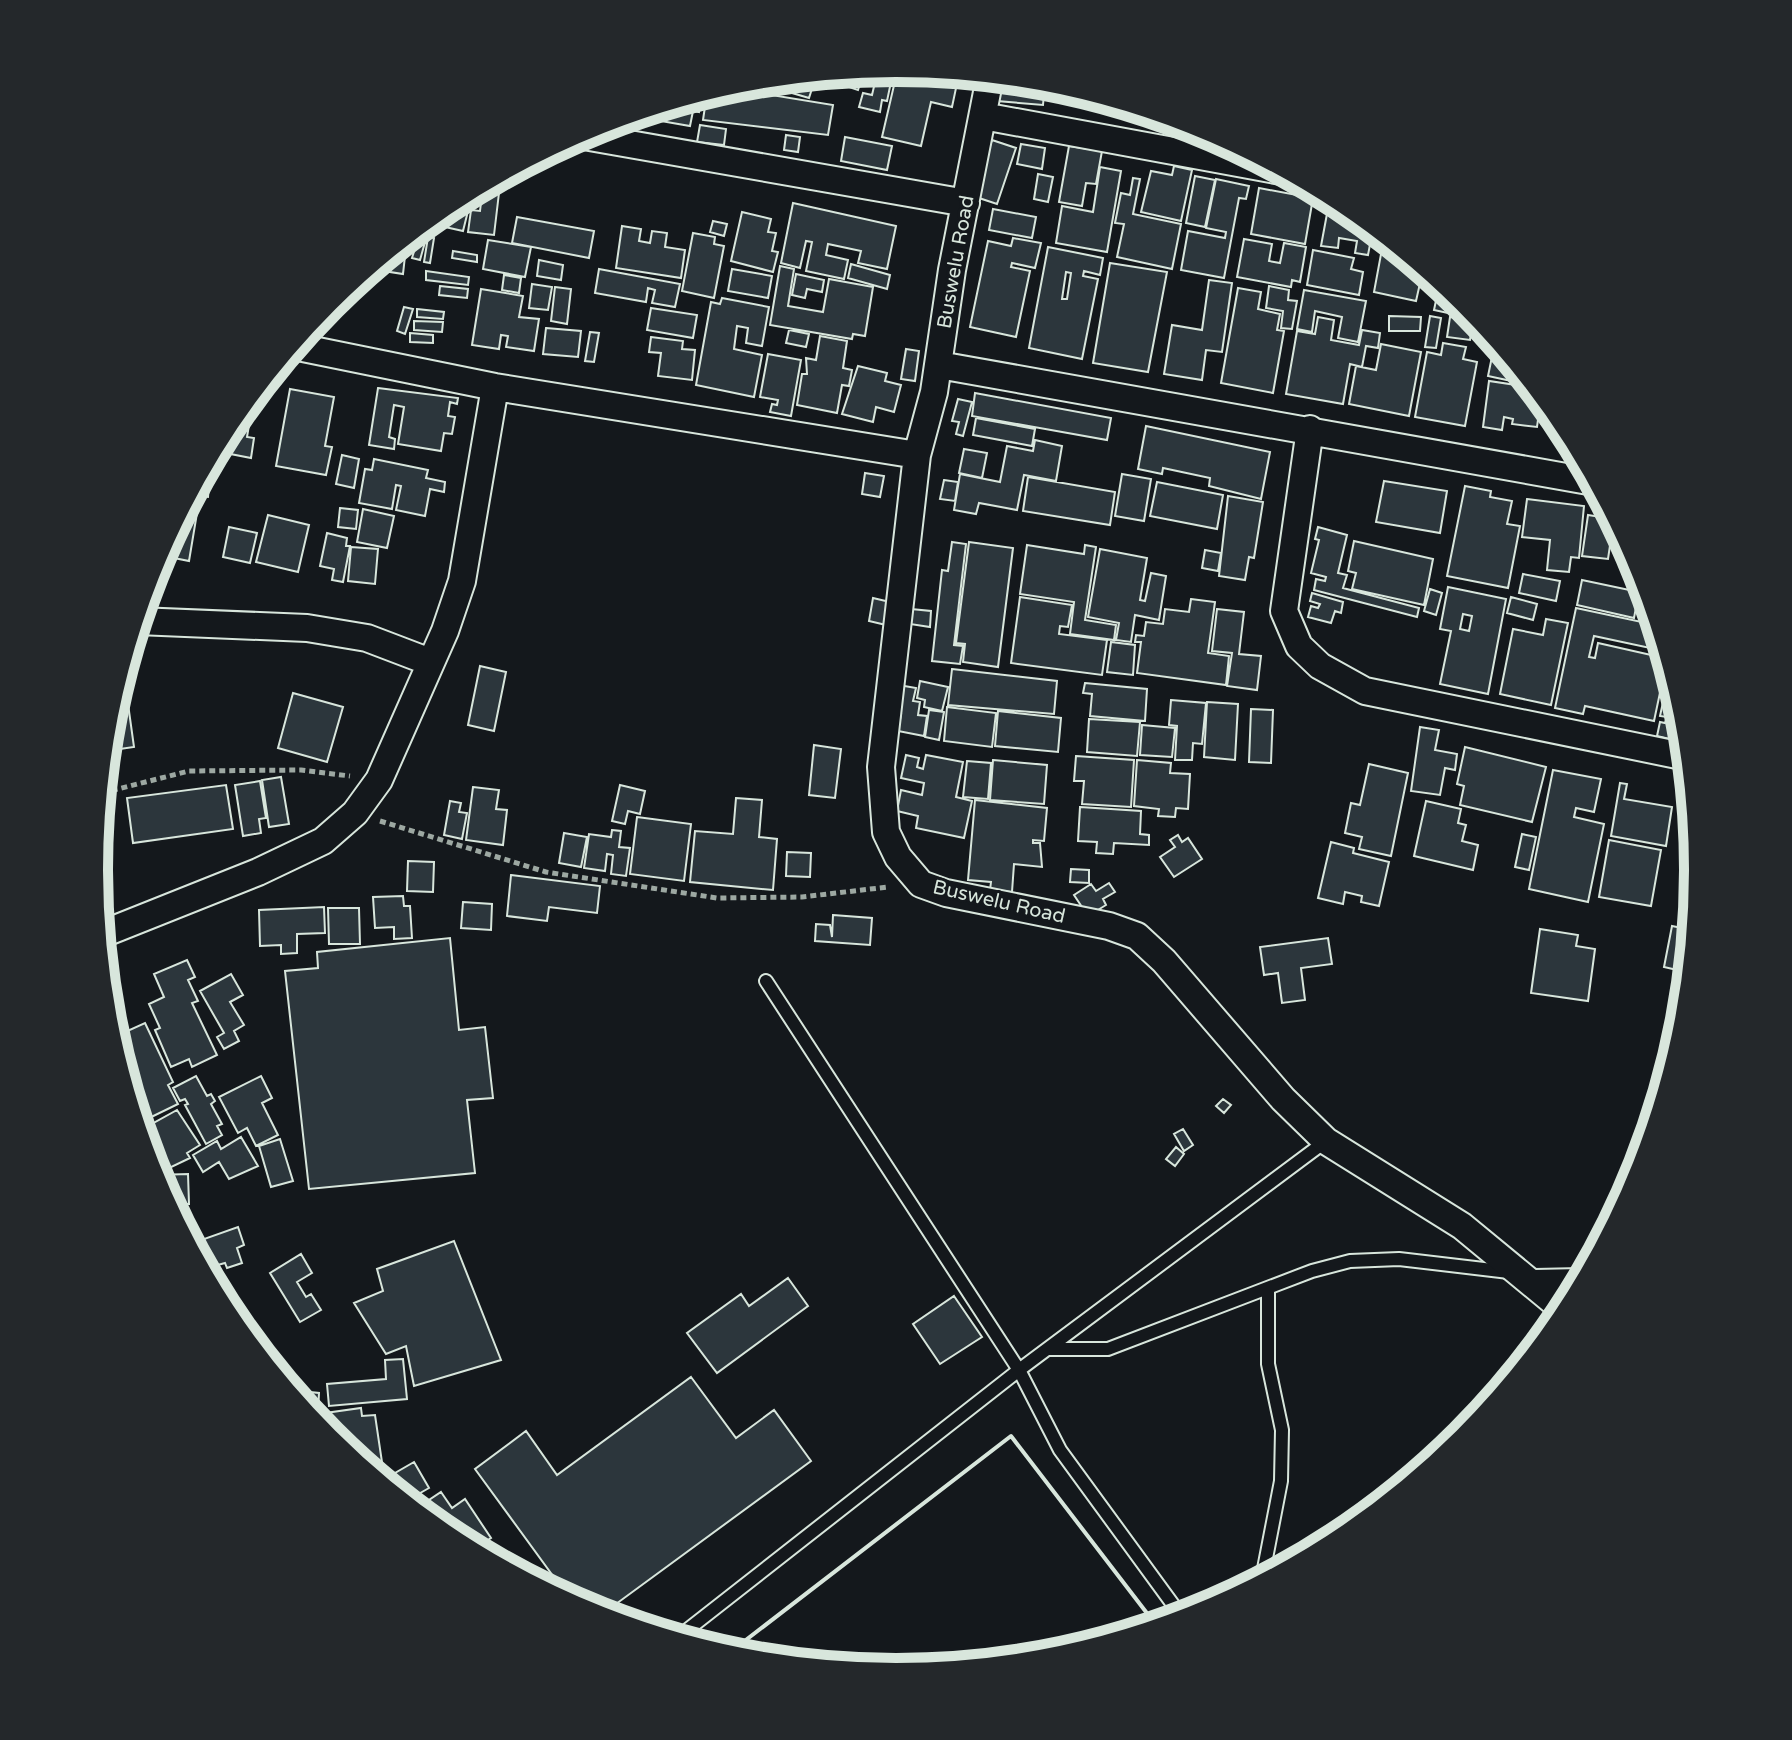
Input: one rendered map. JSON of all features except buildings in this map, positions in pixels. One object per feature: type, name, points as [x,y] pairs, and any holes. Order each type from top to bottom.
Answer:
[{"type":"street","name":"Buswelu Road","points":[[988,88],[939,365],[917,455],[881,767],[886,832],[898,857],[921,884],[946,893],[1109,926],[1137,936],[1164,961],[1283,1099],[1326,1141],[1462,1226],[1530,1278],[1555,1302]]},
{"type":"street","points":[[983,116],[1249,165]]},
{"type":"street","points":[[602,139],[966,203]]},
{"type":"street","points":[[305,349],[495,387],[917,455]]},
{"type":"street","points":[[939,365],[1580,479]]},
{"type":"street","points":[[111,931],[258,872],[323,841],[355,813],[379,780],[445,631],[462,581],[495,387]]},
{"type":"street","points":[[1310,429],[1284,611],[1299,646],[1320,666],[1365,691],[1675,755]]},
{"type":"street","points":[[149,621],[307,628],[367,638],[430,662]]},
{"type":"street","points":[[1530,1278],[1568,1281]]},
{"type":"lane","points":[[766,981],[1019,1370],[1060,1450],[1174,1607]]},
{"type":"lane","points":[[688,1630],[1019,1370],[1326,1141]]},
{"type":"lane","points":[[1049,1349],[1108,1349],[1312,1271],[1350,1261],[1399,1259],[1530,1278]]},
{"type":"lane","points":[[1264,1566],[1281,1481],[1282,1443],[1268,1364],[1268,1289]]},
{"type":"path","points":[[113,790],[189,771],[301,770],[379,780]]},
{"type":"path","points":[[355,813],[546,872],[717,898],[802,897],[921,884]]},
{"type":"wall","points":[[742,1643],[1011,1436],[1149,1616]]}]
